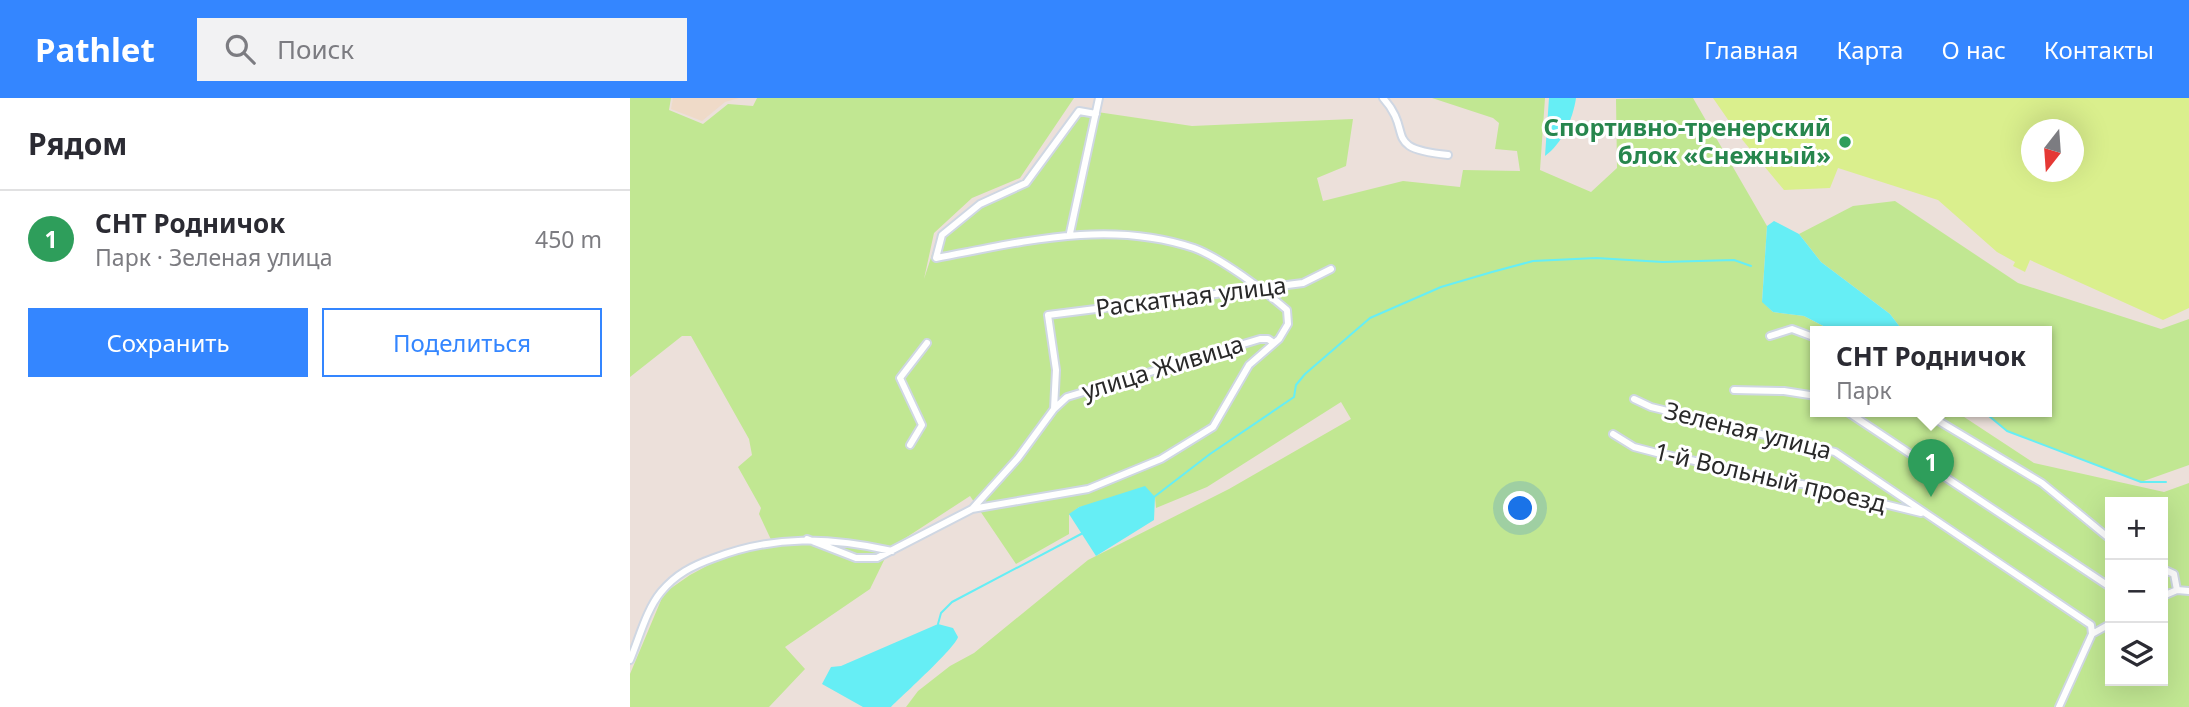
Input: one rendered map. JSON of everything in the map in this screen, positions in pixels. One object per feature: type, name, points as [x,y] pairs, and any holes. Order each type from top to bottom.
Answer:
[{"type":"street","points":[[1070,233],[1099,98]]},
{"type":"street","points":[[1383,98],[1407,146],[1417,152],[1448,155]]},
{"type":"street","points":[[807,538],[856,558],[877,558],[972,509],[1088,489],[1161,459],[1213,427],[1249,365],[1274,343],[1288,324],[1287,310],[1261,287],[1195,248],[1139,237],[1070,233],[936,258],[942,235],[980,204],[1026,183],[1079,111],[1096,114]]},
{"type":"street","name":"Раскатная улица","points":[[1054,409],[1056,370],[1050,345],[1048,315],[1303,283],[1331,269]]},
{"type":"street","points":[[1770,336],[1791,329],[1810,336]]},
{"type":"street","name":"улица Живица","points":[[1054,409],[1067,397],[1260,339],[1268,339],[1274,343]]},
{"type":"street","points":[[910,445],[922,425],[900,378],[927,343]]},
{"type":"street","points":[[1734,390],[1784,391],[1810,395]]},
{"type":"street","name":"Зеленая улица","points":[[1634,399],[1651,407],[1835,452],[2091,625],[2092,634]]},
{"type":"street","points":[[972,509],[1018,458],[1054,409]]},
{"type":"street","points":[[1855,417],[2105,584]]},
{"type":"street","points":[[1933,417],[2042,483],[2105,536]]},
{"type":"street","name":"1-й Вольный проезд","points":[[1614,434],[1634,447],[1657,453],[1728,468],[1780,484],[1802,484],[1928,515]]},
{"type":"street","points":[[630,660],[659,594],[684,570],[746,545],[807,538],[862,544],[892,551]]},
{"type":"street","points":[[2168,571],[2174,574],[2177,590]]},
{"type":"street","points":[[2168,594],[2177,590],[2189,591]]},
{"type":"street","points":[[2059,707],[2092,634],[2105,627]]},
{"type":"shaded area","points":[[673,98],[739,98],[725,102],[702,121],[671,109]]},
{"type":"green space","points":[[630,98],[671,98],[669,110],[703,124],[728,104],[753,106],[757,98],[1074,98],[1020,178],[972,198],[934,233],[924,279],[939,233],[975,203],[1022,181],[1077,109],[1192,126],[1353,119],[1346,166],[1317,178],[1323,201],[1403,181],[1460,187],[1463,170],[1520,171],[1517,151],[1495,149],[1499,123],[1493,118],[1432,98],[1545,98],[1540,170],[1591,192],[1617,168],[1616,99],[1693,98],[1767,226],[1762,301],[1773,312],[1804,316],[1823,326],[1810,326],[1810,417],[1964,417],[2034,463],[2164,492],[2189,483],[2189,707],[906,707],[918,691],[950,666],[974,653],[1088,560],[1229,489],[1351,419],[1341,402],[1207,487],[1156,508],[1155,497],[1079,507],[1069,515],[1069,534],[1016,564],[970,496],[890,548],[870,589],[785,647],[805,669],[769,707],[630,707],[630,674],[664,593],[729,554],[774,546],[759,514],[761,508],[738,467],[752,455],[749,439],[691,336],[682,336],[630,377]]},
{"type":"green space","points":[[1713,98],[2189,98],[2189,308],[2163,320],[2030,260],[2025,272],[2013,266],[2015,262],[1997,252],[1938,200],[1838,168],[1830,188],[1784,190],[1740,137]]},
{"type":"green space","points":[[1895,201],[2018,283],[2161,329],[2189,319],[2189,465],[2141,482],[2007,431],[1990,417],[2052,417],[2052,326],[1899,326],[1890,314],[1821,262],[1799,234],[1853,206]]},
{"type":"water","points":[[1549,98],[1576,98],[1566,130],[1557,145],[1545,156]]},
{"type":"water","points":[[1774,221],[1799,234],[1821,262],[1890,314],[1899,326],[1823,326],[1804,316],[1773,312],[1762,302],[1767,226]]},
{"type":"water","points":[[1145,486],[1155,497],[1154,520],[1096,556],[1069,514],[1079,507]]},
{"type":"water","points":[[938,624],[953,628],[958,637],[955,643],[891,707],[863,707],[822,684],[831,667],[841,666]]},
{"type":"waterway","points":[[1154,497],[1210,454],[1294,397],[1296,385],[1305,374],[1370,318],[1441,287],[1533,261],[1596,258],[1663,262],[1734,260],[1751,266]]},
{"type":"waterway","points":[[1990,417],[2007,431],[2141,482],[2166,482]]},
{"type":"waterway","points":[[938,624],[941,613],[952,602],[1083,533]]},
{"type":"place","name":"Спортивно-тренерский блок «Снежный»","points":[[1845,142]]},
{"type":"place","name":"СНТ Родничок","points":[[1931,497]]}]
